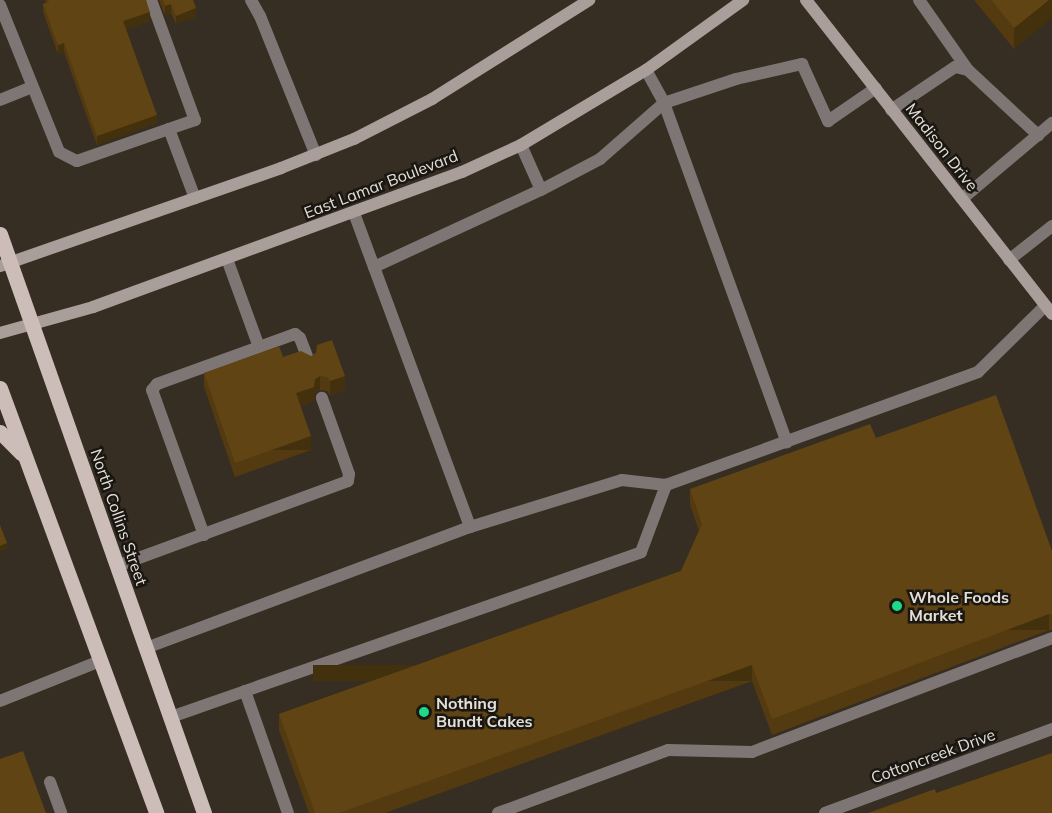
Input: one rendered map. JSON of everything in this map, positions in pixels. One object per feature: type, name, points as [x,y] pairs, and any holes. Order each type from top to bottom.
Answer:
[{"type":"main road","points":[[5,264],[195,198],[354,139],[432,99],[589,0]]},
{"type":"main road","name":"East Lamar Boulevard","points":[[0,333],[93,307],[462,172],[521,145],[646,70],[743,0]]},
{"type":"main road","name":"Madison Drive","points":[[806,0],[1049,310]]},
{"type":"main road","name":"North Collins Street","points":[[0,234],[5,264],[32,324],[204,813]]},
{"type":"main road","points":[[0,388],[156,813]]},
{"type":"main road","points":[[0,432],[26,459]]},
{"type":"street","points":[[0,4],[59,152],[77,161],[195,120],[151,0]]},
{"type":"street","points":[[251,0],[260,16],[316,154]]},
{"type":"street","points":[[919,0],[968,70],[1038,135]]},
{"type":"street","points":[[374,267],[541,190],[600,159],[664,103],[736,79],[802,64],[828,121],[876,88]]},
{"type":"street","points":[[891,110],[955,67],[968,70]]},
{"type":"street","points":[[646,70],[664,103],[787,442]]},
{"type":"street","points":[[0,100],[33,87]]},
{"type":"street","points":[[962,200],[1052,123]]},
{"type":"street","points":[[169,129],[195,198]]},
{"type":"street","points":[[521,145],[541,190]]},
{"type":"street","points":[[354,213],[470,527]]},
{"type":"street","points":[[1009,260],[1052,226]]},
{"type":"street","points":[[227,259],[259,347]]},
{"type":"street","points":[[146,648],[470,527],[622,480],[666,485],[978,372],[1049,310]]},
{"type":"street","points":[[204,535],[152,390],[157,384],[295,334],[300,338],[309,362]]},
{"type":"street","points":[[117,566],[348,481],[349,474],[322,398]]},
{"type":"street","points":[[171,717],[641,552],[666,485]]},
{"type":"street","points":[[498,813],[668,750],[752,752],[1052,639]]},
{"type":"street","points":[[0,701],[100,661]]},
{"type":"street","points":[[245,691],[288,813]]},
{"type":"street","name":"Cottoncreek Drive","points":[[825,813],[1052,729]]},
{"type":"street","points":[[50,782],[61,813]]},
{"type":"building","points":[[48,0],[146,0],[150,12],[123,21],[157,115],[97,136],[64,43],[58,45],[43,4],[49,2]]},
{"type":"building","points":[[163,0],[193,0],[196,8],[176,16],[171,4],[165,6]]},
{"type":"building","points":[[991,0],[1049,0],[1014,28]]},
{"type":"building","points":[[332,340],[345,376],[330,381],[327,377],[320,376],[315,379],[314,387],[296,393],[311,436],[235,463],[204,373],[279,346],[283,357],[301,351],[311,356],[316,353],[317,345]]},
{"type":"building","points":[[996,395],[1052,551],[1052,614],[772,719],[752,665],[339,813],[315,813],[279,714],[681,571],[702,524],[690,489],[870,424],[876,438]]},
{"type":"building","points":[[0,525],[7,543],[0,546]]},
{"type":"building","points":[[23,751],[46,813],[0,813],[0,759]]},
{"type":"building","points":[[1052,753],[1052,813],[868,813],[935,789],[936,793]]},
{"type":"place","name":"Whole Foods Market","points":[[897,606]]},
{"type":"place","name":"Nothing Bundt Cakes","points":[[424,712]]}]
